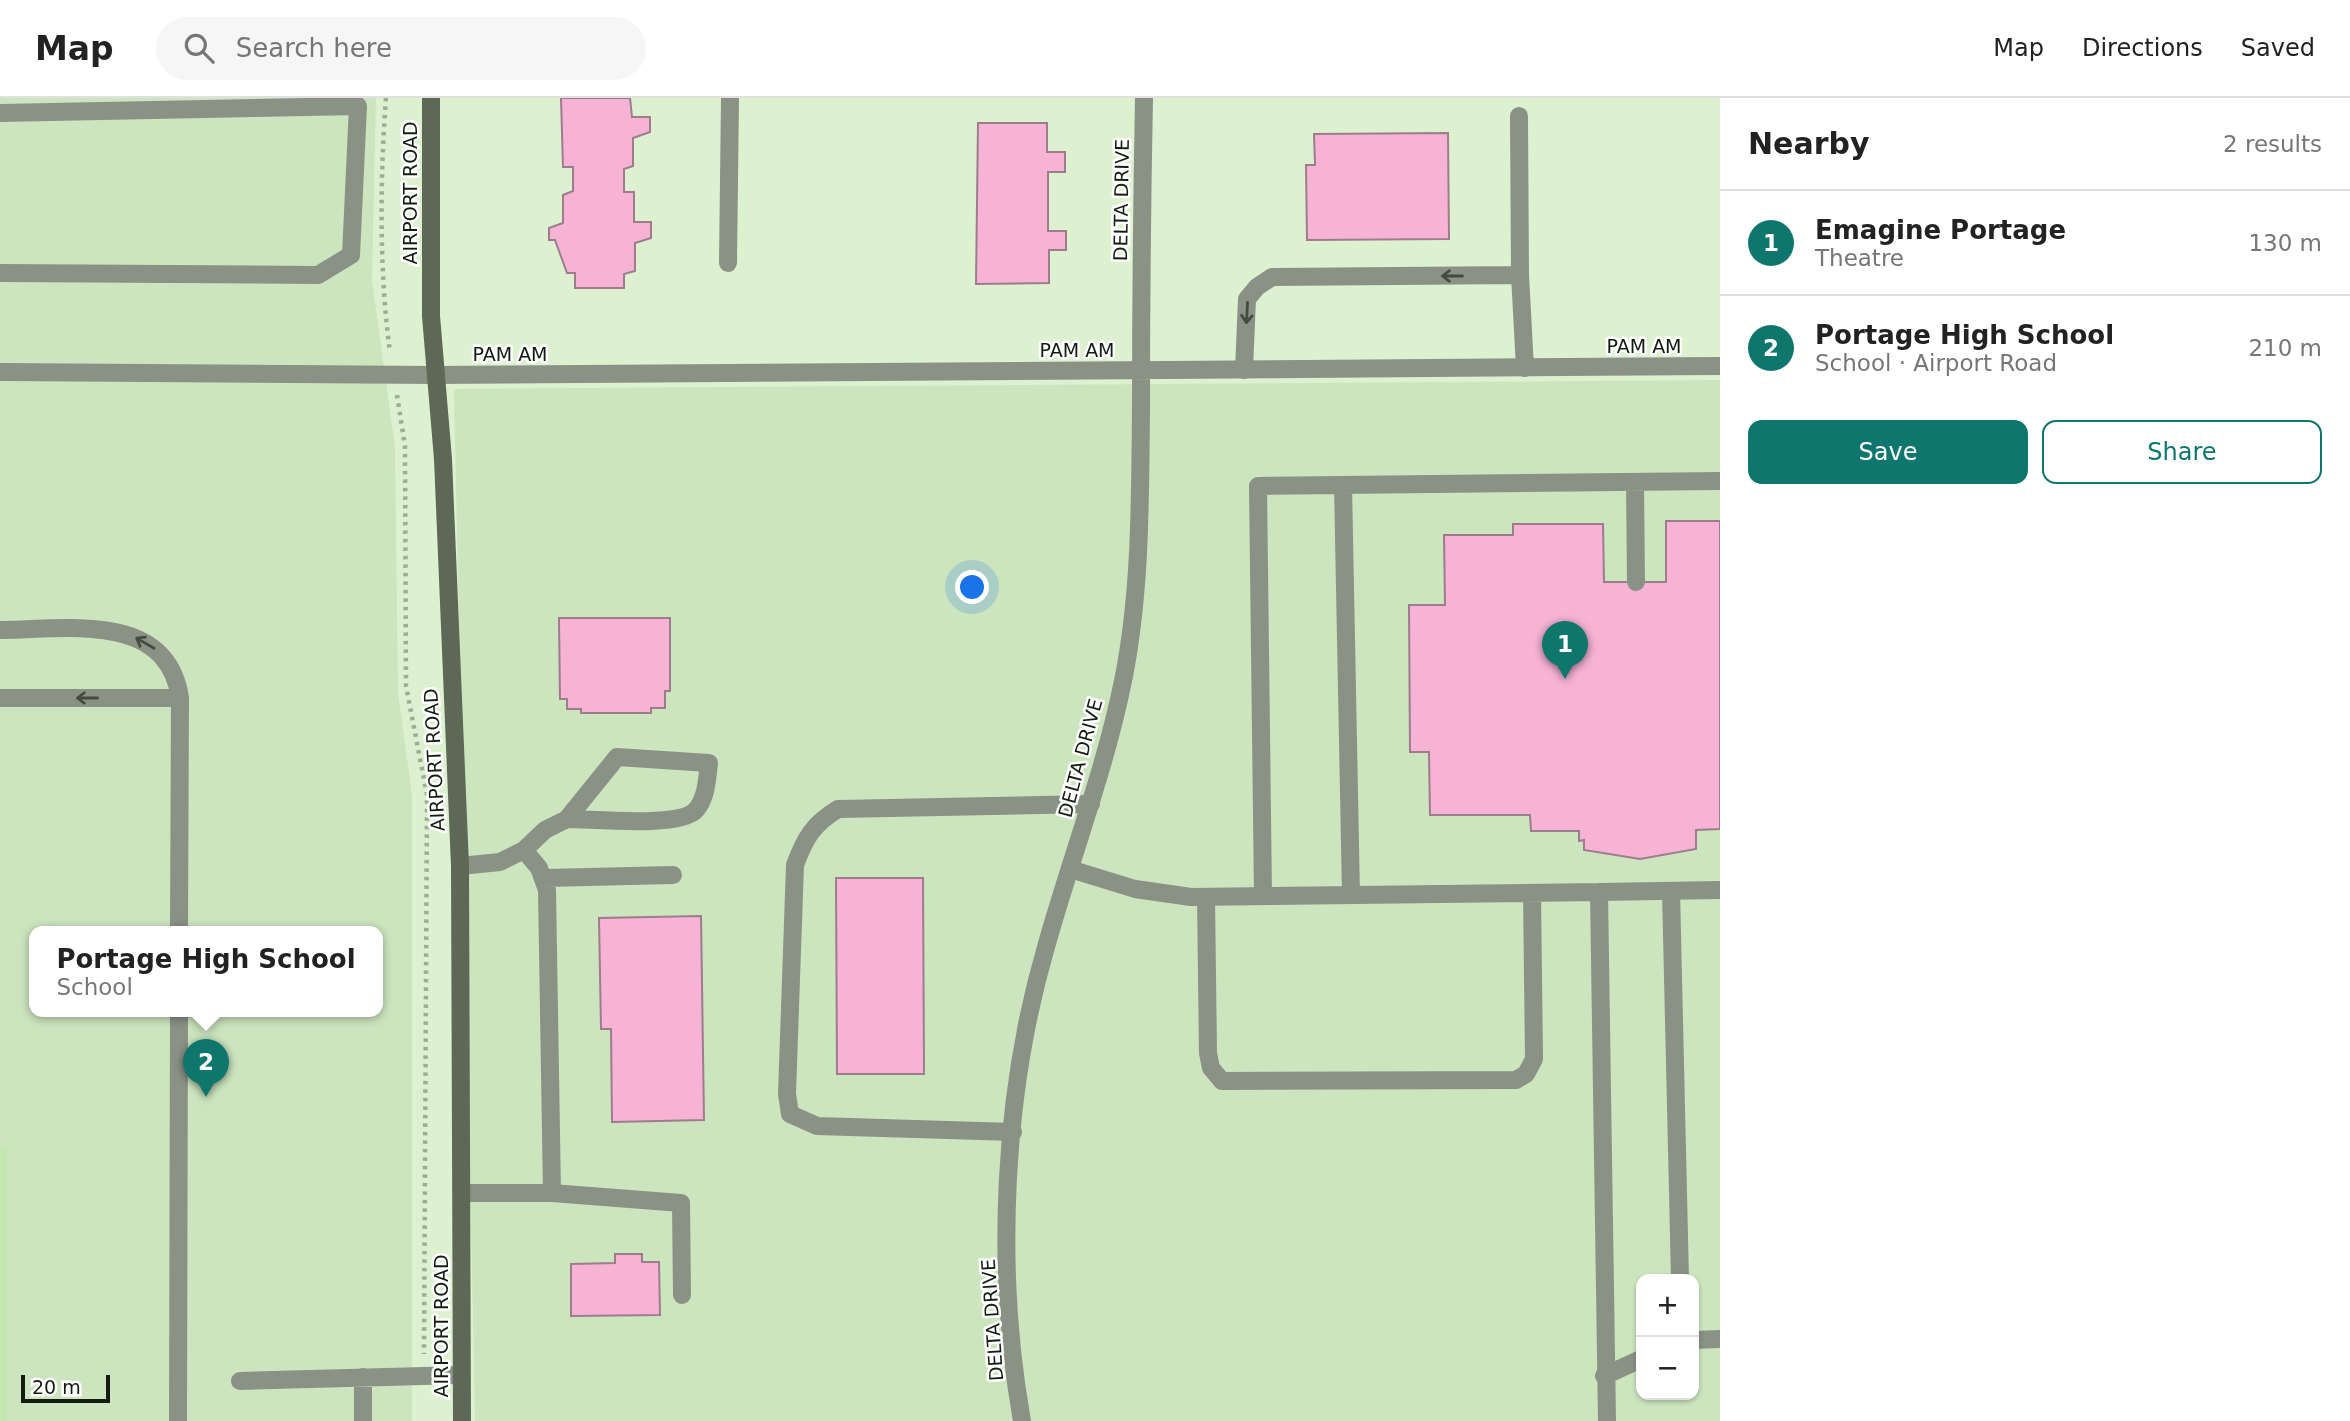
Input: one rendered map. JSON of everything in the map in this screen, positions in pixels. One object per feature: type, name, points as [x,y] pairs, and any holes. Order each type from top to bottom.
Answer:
[{"type":"main road","name":"AIRPORT ROAD","points":[[431,98],[431,316],[443,459],[460,866],[462,1421]]},
{"type":"street","points":[[727,263],[730,98]]},
{"type":"street","name":"DELTA DRIVE","points":[[1021,1421],[1009,1298],[1006,1203],[1013,1132],[1027,1035],[1045,950],[1091,804],[1124,676],[1136,586],[1144,98]]},
{"type":"street","points":[[0,113],[149,104],[358,102],[351,255],[318,275],[0,273]]},
{"type":"street","points":[[1519,116],[1520,275],[1525,368]]},
{"type":"street","points":[[1244,370],[1247,299],[1257,287],[1272,277],[1520,275]]},
{"type":"street","name":"PAM AM","points":[[0,372],[434,375],[1720,366]]},
{"type":"street","points":[[1263,896],[1258,486],[1720,481]]},
{"type":"street","points":[[1635,482],[1636,582]]},
{"type":"street","points":[[1343,485],[1352,895]]},
{"type":"street","points":[[0,630],[98,629],[130,634],[155,648],[164,658],[177,682],[180,698],[179,926]]},
{"type":"street","points":[[0,698],[180,698]]},
{"type":"street","points":[[460,866],[500,862],[524,850],[545,830],[567,819],[617,757],[709,763],[705,794],[695,811],[677,820],[567,819]]},
{"type":"street","points":[[1013,1132],[817,1126],[790,1114],[788,1094],[795,865],[806,836],[820,820],[838,809],[1091,804]]},
{"type":"street","points":[[524,850],[544,878],[549,913],[552,1193]]},
{"type":"street","points":[[1070,869],[1135,888],[1206,897],[1720,890]]},
{"type":"street","points":[[544,878],[673,875]]},
{"type":"street","points":[[1671,891],[1680,1274]]},
{"type":"street","points":[[1599,892],[1604,1376],[1607,1421]]},
{"type":"street","points":[[1206,897],[1208,1053],[1211,1068],[1222,1081],[1516,1080],[1526,1074],[1534,1059],[1532,893]]},
{"type":"street","points":[[178,1017],[178,1421]]},
{"type":"street","points":[[462,1193],[552,1193],[681,1203],[682,1295]]},
{"type":"street","points":[[1699,1340],[1720,1339]]},
{"type":"street","points":[[1604,1376],[1636,1361]]},
{"type":"street","points":[[240,1381],[461,1375]]},
{"type":"street","points":[[363,1377],[363,1421]]},
{"type":"path","points":[[386,98],[383,137],[385,305],[405,446],[406,686],[427,795],[424,1376]]},
{"type":"shaded area","points":[[0,98],[376,98],[372,280],[395,447],[398,692],[412,795],[412,1421],[0,1421]]},
{"type":"shaded area","points":[[1720,380],[1720,1421],[475,1421],[454,389]]},
{"type":"shaded area","points":[[0,1148],[7,1148],[7,1421],[0,1421]]},
{"type":"building","points":[[561,98],[630,98],[632,117],[650,117],[650,132],[633,138],[633,166],[624,169],[624,192],[634,192],[634,222],[651,222],[651,238],[635,243],[635,271],[624,274],[624,288],[575,288],[575,273],[567,273],[555,240],[549,240],[549,228],[563,223],[563,195],[573,191],[573,167],[563,167]]},
{"type":"building","points":[[978,123],[1047,123],[1047,152],[1065,152],[1065,172],[1048,172],[1048,231],[1066,231],[1066,250],[1049,250],[1049,283],[976,284]]},
{"type":"building","points":[[1448,133],[1449,239],[1307,240],[1306,165],[1315,165],[1314,134]]},
{"type":"building","points":[[1666,521],[1720,521],[1720,829],[1696,830],[1696,849],[1640,859],[1584,850],[1584,840],[1579,841],[1579,831],[1531,831],[1530,815],[1430,815],[1429,752],[1410,752],[1409,605],[1445,605],[1444,535],[1513,535],[1513,524],[1603,524],[1604,582],[1666,582]]},
{"type":"building","points":[[559,618],[670,618],[670,691],[665,691],[665,708],[651,708],[651,713],[581,713],[581,709],[567,709],[567,699],[560,699]]},
{"type":"building","points":[[836,878],[923,878],[924,1074],[837,1074]]},
{"type":"building","points":[[701,916],[704,1120],[612,1122],[611,1029],[601,1029],[599,918]]},
{"type":"building","points":[[615,1254],[642,1254],[642,1262],[659,1262],[660,1315],[571,1316],[571,1264],[615,1263]]},
{"type":"place","name":"Emagine Portage","points":[[1565,679]]},
{"type":"place","name":"Portage High School","points":[[206,1097]]}]
